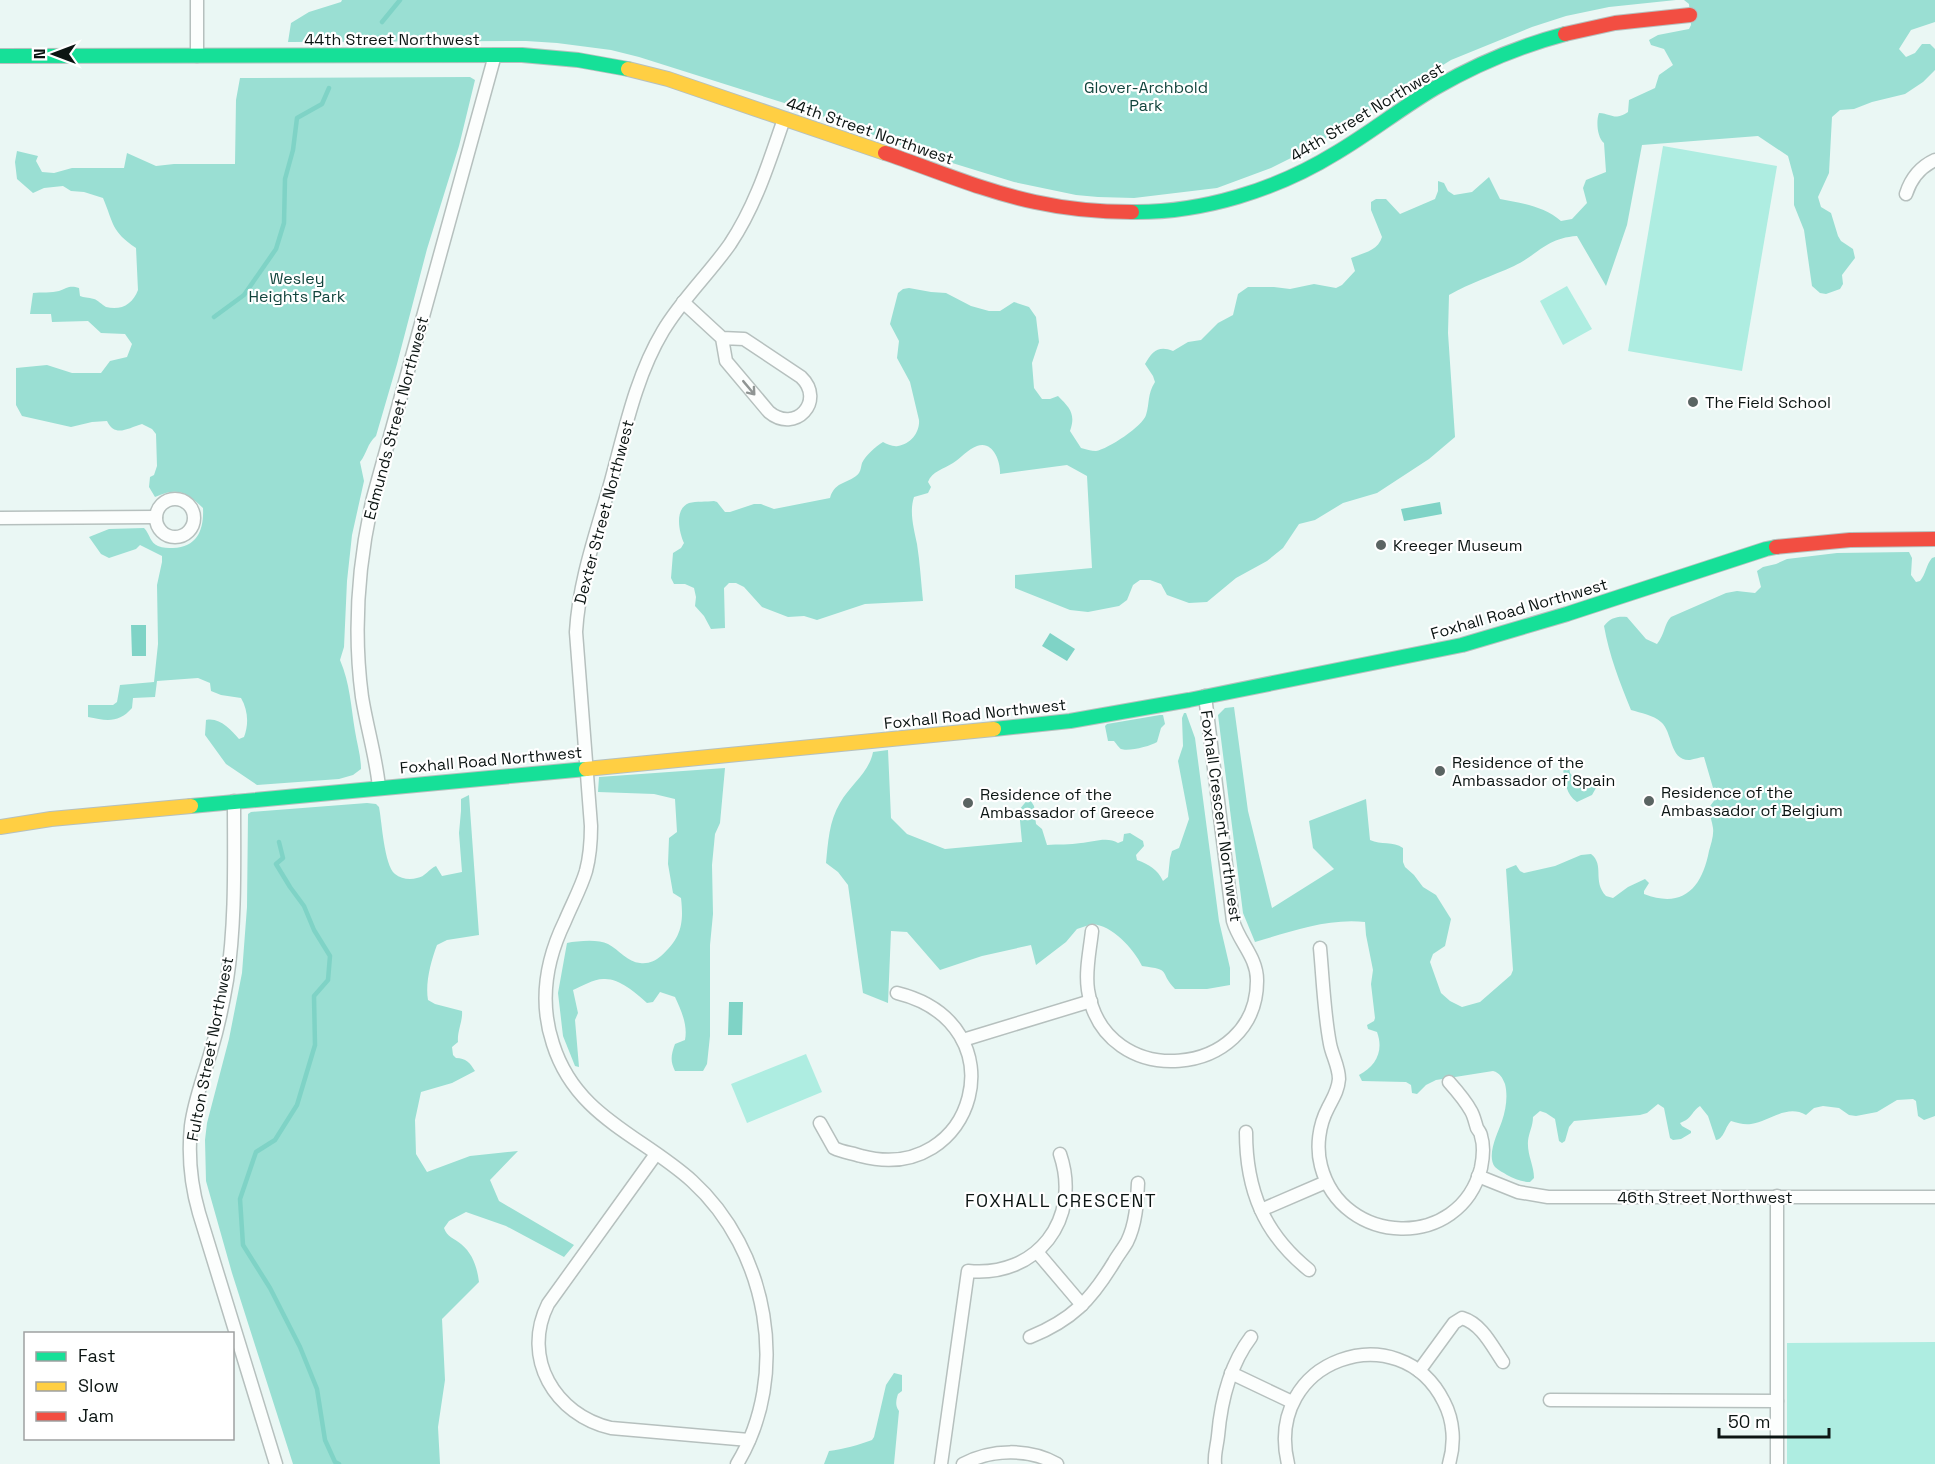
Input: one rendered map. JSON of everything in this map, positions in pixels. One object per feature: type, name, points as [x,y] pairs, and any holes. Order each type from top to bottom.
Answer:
[{"type":"main road","name":"44th Street Northwest","points":[[0,56],[495,55],[564,57],[624,68],[676,82],[959,180],[1032,202],[1087,210],[1130,212],[1169,211],[1232,200],[1304,171],[1436,88],[1515,51],[1559,36],[1605,25],[1690,15]]},
{"type":"main road","name":"Foxhall Road Northwest","points":[[0,827],[51,819],[234,801],[1039,725],[1205,696],[1485,639],[1766,549],[1828,540],[1935,539]]},
{"type":"street","points":[[197,0],[197,56]]},
{"type":"street","name":"Edmunds Street Northwest","points":[[379,787],[377,766],[362,698],[357,654],[358,602],[365,537],[373,498],[495,55]]},
{"type":"street","name":"Dexter Street Northwest","points":[[737,1464],[749,1440],[762,1398],[766,1364],[765,1322],[757,1286],[740,1243],[720,1212],[694,1183],[596,1111],[578,1092],[558,1059],[552,1041],[547,1020],[545,992],[547,972],[557,938],[584,879],[591,848],[576,632],[582,586],[641,379],[655,345],[683,302],[720,258],[744,222],[761,185],[784,119]]},
{"type":"street","points":[[1906,194],[1918,172],[1935,160]]},
{"type":"street","points":[[683,302],[722,338],[726,361],[769,412],[776,418],[785,420],[794,419],[802,414],[808,407],[810,396],[805,381],[744,339],[722,338]]},
{"type":"street","points":[[0,518],[156,517]]},
{"type":"street","name":"Foxhall Crescent Northwest","points":[[1092,931],[1087,978],[1091,1001],[1105,1029],[1120,1044],[1147,1059],[1171,1062],[1196,1058],[1221,1046],[1242,1027],[1253,1005],[1257,974],[1252,958],[1233,921],[1205,696]]},
{"type":"street","name":"Fulton Street Northwest","points":[[234,801],[229,960],[215,1037],[192,1120],[190,1154],[199,1213],[276,1464]]},
{"type":"street","points":[[1320,948],[1330,1044],[1339,1075],[1338,1086],[1323,1119],[1318,1144],[1320,1164],[1326,1182],[1339,1200],[1358,1216],[1383,1227],[1404,1229],[1424,1226],[1450,1214],[1473,1190],[1482,1156],[1481,1135],[1467,1104],[1449,1082]]},
{"type":"street","points":[[820,1123],[834,1148],[885,1160],[901,1159],[924,1152],[950,1132],[960,1117],[966,1105],[971,1083],[968,1051],[963,1040],[951,1022],[937,1009],[919,999],[897,993]]},
{"type":"street","points":[[963,1040],[1091,1001]]},
{"type":"street","points":[[1246,1132],[1249,1172],[1253,1190],[1268,1226],[1282,1245],[1309,1270]]},
{"type":"street","points":[[656,1154],[548,1304],[543,1314],[539,1339],[544,1372],[550,1385],[564,1404],[582,1417],[600,1425],[611,1428],[749,1440]]},
{"type":"street","points":[[940,1464],[968,1271],[989,1272],[1024,1261],[1037,1252],[1052,1236],[1064,1204],[1066,1179],[1060,1154]]},
{"type":"street","name":"46th Street Northwest","points":[[1478,1176],[1518,1192],[1548,1197],[1935,1197]]},
{"type":"street","points":[[1261,1210],[1326,1182]]},
{"type":"street","points":[[1030,1337],[1058,1323],[1082,1305],[1103,1281],[1128,1240],[1135,1215],[1138,1183]]},
{"type":"street","points":[[1777,1197],[1777,1464]]},
{"type":"street","points":[[1037,1252],[1082,1305]]},
{"type":"street","points":[[1419,1371],[1454,1323],[1462,1318],[1472,1321],[1503,1362]]},
{"type":"street","points":[[1215,1464],[1219,1419],[1231,1374],[1240,1352],[1251,1337]]},
{"type":"street","points":[[1288,1464],[1285,1441],[1287,1422],[1292,1402],[1301,1387],[1329,1365],[1355,1356],[1369,1355],[1388,1357],[1409,1365],[1434,1385],[1450,1416],[1453,1436],[1449,1464]]},
{"type":"street","points":[[1231,1374],[1292,1402]]},
{"type":"street","points":[[1550,1400],[1777,1401]]},
{"type":"street","points":[[963,1464],[985,1455],[1002,1453],[1031,1455],[1057,1464]]},
{"type":"shaded area","points":[[1663,146],[1777,166],[1742,371],[1628,351]]},
{"type":"shaded area","points":[[1567,286],[1592,329],[1563,345],[1540,301]]},
{"type":"shaded area","points":[[1440,502],[1442,514],[1404,521],[1401,509]]},
{"type":"shaded area","points":[[131,625],[146,625],[146,656],[132,656]]},
{"type":"shaded area","points":[[1050,633],[1075,649],[1067,661],[1042,646]]},
{"type":"shaded area","points":[[729,1002],[743,1002],[742,1035],[728,1035]]},
{"type":"shaded area","points":[[806,1054],[822,1092],[747,1123],[731,1084]]},
{"type":"shaded area","points":[[1935,1342],[1935,1464],[1787,1464],[1787,1343]]},
{"type":"green space","name":"Glover-Archbold Park","points":[[342,0],[1676,0],[1609,7],[1566,16],[1532,27],[1451,60],[1307,150],[1271,168],[1217,188],[1134,198],[1076,195],[1014,182],[936,158],[797,107],[611,50],[526,41],[288,42],[291,23],[309,12]]},
{"type":"green space","points":[[1684,0],[1935,0],[1935,22],[1911,30],[1899,49],[1906,57],[1915,53],[1922,44],[1930,44],[1935,49],[1935,70],[1923,82],[1905,94],[1854,109],[1840,110],[1832,117],[1829,173],[1818,197],[1821,207],[1831,213],[1841,241],[1853,249],[1855,258],[1842,275],[1843,284],[1840,289],[1826,294],[1820,293],[1812,286],[1804,230],[1794,205],[1794,178],[1788,156],[1758,136],[1642,145],[1627,225],[1606,286],[1577,236],[1550,243],[1514,266],[1449,295],[1448,333],[1455,437],[1429,459],[1377,493],[1343,503],[1315,520],[1299,524],[1283,548],[1267,561],[1236,578],[1207,602],[1189,603],[1167,595],[1161,584],[1150,580],[1140,580],[1133,585],[1127,600],[1119,606],[1088,612],[1070,610],[1015,588],[1015,575],[1092,568],[1087,476],[1067,465],[1000,474],[995,453],[983,445],[971,449],[935,473],[928,482],[931,487],[928,493],[914,497],[912,515],[923,601],[865,604],[817,620],[804,616],[788,617],[762,607],[744,587],[736,583],[729,583],[724,588],[725,628],[711,629],[695,606],[694,588],[685,584],[674,584],[671,578],[673,553],[684,543],[679,521],[684,506],[695,502],[714,501],[725,512],[730,512],[754,504],[774,509],[830,498],[835,488],[859,473],[866,457],[880,444],[883,442],[892,446],[903,445],[914,437],[919,420],[910,382],[897,358],[899,341],[890,324],[898,293],[903,289],[946,293],[971,306],[989,311],[1000,311],[1014,302],[1029,307],[1036,317],[1039,342],[1032,363],[1034,388],[1042,399],[1058,396],[1066,404],[1072,416],[1070,431],[1081,448],[1096,451],[1116,442],[1132,431],[1146,415],[1155,382],[1145,364],[1150,356],[1156,350],[1173,351],[1188,342],[1201,340],[1218,323],[1233,315],[1238,294],[1248,287],[1290,289],[1314,284],[1336,288],[1342,285],[1355,271],[1351,258],[1374,248],[1382,237],[1371,210],[1371,202],[1376,199],[1386,199],[1400,214],[1435,199],[1438,181],[1444,183],[1448,191],[1454,195],[1472,192],[1489,177],[1500,199],[1540,209],[1561,221],[1572,219],[1587,203],[1583,188],[1586,180],[1606,172],[1604,143],[1598,129],[1599,113],[1616,117],[1628,112],[1629,100],[1655,88],[1659,75],[1673,65],[1664,49],[1651,45],[1649,40],[1658,35],[1689,29],[1691,25],[1689,4]]},
{"type":"green space","name":"Wesley Heights Park","points":[[470,77],[475,80],[459,146],[427,249],[397,364],[376,436],[360,462],[364,481],[352,535],[344,647],[340,660],[348,686],[361,769],[353,775],[339,779],[257,785],[226,764],[205,735],[206,720],[216,720],[225,725],[239,739],[244,737],[247,717],[241,698],[211,691],[210,683],[198,678],[157,681],[155,697],[133,698],[132,708],[122,716],[112,720],[88,717],[88,705],[113,705],[117,702],[120,685],[154,682],[158,644],[157,585],[162,562],[162,556],[140,545],[136,549],[109,558],[101,554],[89,537],[109,529],[144,528],[153,543],[158,546],[182,547],[194,540],[201,530],[203,508],[192,498],[181,493],[170,492],[155,497],[149,487],[150,477],[154,475],[157,466],[156,434],[152,429],[142,424],[118,430],[110,426],[107,421],[71,427],[22,416],[16,405],[16,368],[47,365],[72,373],[101,373],[110,361],[127,357],[132,344],[125,334],[101,333],[88,321],[52,322],[51,314],[30,314],[33,293],[56,292],[76,287],[79,288],[80,296],[96,300],[106,307],[117,308],[130,303],[138,290],[136,248],[117,232],[103,198],[84,192],[71,191],[63,186],[44,188],[33,193],[17,179],[15,162],[17,151],[38,156],[36,161],[42,172],[54,173],[72,168],[124,168],[127,153],[156,166],[235,164],[236,100],[240,78]]},
{"type":"green space","points":[[1909,552],[1912,558],[1911,575],[1916,582],[1920,581],[1930,561],[1935,557],[1935,1116],[1924,1120],[1918,1116],[1916,1101],[1913,1099],[1897,1100],[1877,1112],[1856,1116],[1849,1115],[1839,1108],[1823,1106],[1814,1108],[1806,1115],[1792,1111],[1785,1112],[1751,1124],[1731,1121],[1721,1137],[1716,1140],[1708,1116],[1700,1106],[1680,1123],[1691,1133],[1681,1139],[1673,1140],[1670,1138],[1664,1108],[1658,1104],[1647,1113],[1640,1115],[1574,1121],[1562,1143],[1559,1141],[1555,1119],[1540,1111],[1533,1117],[1528,1141],[1534,1178],[1530,1182],[1521,1181],[1499,1170],[1493,1162],[1492,1150],[1506,1098],[1505,1084],[1497,1073],[1493,1071],[1436,1080],[1426,1085],[1417,1094],[1412,1093],[1411,1085],[1406,1082],[1362,1081],[1359,1075],[1374,1062],[1380,1045],[1377,1032],[1368,1029],[1367,1025],[1375,1018],[1371,984],[1373,970],[1365,922],[1323,924],[1255,942],[1243,913],[1218,715],[1225,708],[1234,707],[1248,811],[1272,908],[1334,869],[1313,848],[1309,821],[1366,799],[1370,840],[1395,844],[1403,848],[1405,867],[1423,887],[1436,895],[1451,919],[1445,946],[1433,954],[1430,962],[1441,993],[1462,1007],[1480,1002],[1511,975],[1513,970],[1506,869],[1516,865],[1524,873],[1591,854],[1597,863],[1600,885],[1606,896],[1613,898],[1628,887],[1645,879],[1649,883],[1644,894],[1670,899],[1680,897],[1696,885],[1706,864],[1713,831],[1708,809],[1716,798],[1704,757],[1690,760],[1678,756],[1661,722],[1651,716],[1631,710],[1609,648],[1604,626],[1606,623],[1614,618],[1627,617],[1646,639],[1657,644],[1671,617],[1726,593],[1737,591],[1755,593],[1761,587],[1757,571],[1763,567],[1787,559],[1837,553]]},
{"type":"green space","points":[[1186,713],[1195,738],[1219,921],[1230,968],[1230,985],[1207,989],[1175,989],[1162,970],[1142,966],[1134,952],[1122,939],[1100,925],[1092,924],[1077,929],[1066,942],[1036,965],[1031,945],[982,956],[940,970],[907,932],[891,931],[888,1003],[863,993],[848,885],[838,872],[826,863],[833,817],[844,797],[868,766],[873,752],[888,750],[891,818],[907,834],[945,849],[1022,842],[1019,810],[1029,798],[1034,806],[1036,824],[1042,829],[1047,845],[1105,840],[1118,843],[1123,841],[1124,834],[1130,833],[1143,841],[1144,846],[1136,855],[1137,860],[1153,868],[1163,881],[1168,877],[1172,851],[1179,848],[1189,819],[1178,761],[1183,746],[1182,718]]},
{"type":"green space","points":[[1163,715],[1165,724],[1154,744],[1124,750],[1114,741],[1108,741],[1105,726],[1107,724]]},
{"type":"green space","points":[[1566,765],[1574,778],[1586,777],[1595,786],[1592,795],[1577,802],[1573,799],[1565,783],[1563,769]]},
{"type":"green space","points":[[725,768],[720,823],[715,834],[712,865],[710,1036],[707,1064],[703,1071],[675,1071],[672,1061],[673,1051],[675,1044],[685,1040],[686,1029],[675,997],[660,992],[653,1002],[647,1003],[622,984],[601,979],[573,990],[578,1013],[575,1020],[579,1067],[575,1066],[563,1036],[558,993],[567,943],[604,942],[631,960],[649,963],[661,956],[673,943],[680,930],[682,915],[681,898],[673,893],[668,864],[669,838],[677,832],[675,799],[654,794],[598,792],[599,777]]},
{"type":"green space","points":[[469,795],[479,935],[447,940],[437,945],[429,972],[427,993],[428,1000],[435,1004],[462,1011],[458,1042],[452,1047],[453,1055],[467,1062],[475,1071],[452,1083],[421,1092],[415,1120],[416,1154],[427,1172],[470,1156],[518,1151],[490,1180],[499,1201],[574,1245],[564,1257],[506,1226],[466,1212],[449,1221],[444,1228],[445,1231],[469,1252],[476,1266],[479,1282],[442,1319],[445,1380],[438,1427],[440,1464],[293,1464],[232,1273],[206,1181],[207,1123],[229,1039],[242,973],[247,907],[248,814],[376,804],[379,807],[386,853],[391,869],[400,877],[411,879],[422,876],[436,866],[442,876],[462,872],[459,833],[461,799]]},
{"type":"green space","points":[[894,1373],[902,1375],[902,1391],[898,1394],[896,1401],[899,1411],[894,1464],[824,1464],[829,1451],[872,1440],[886,1385]]},
{"type":"waterway","points":[[382,22],[400,0]]},
{"type":"waterway","points":[[214,317],[244,295],[276,249],[284,223],[285,179],[293,150],[297,118],[322,104],[329,88]]},
{"type":"waterway","points":[[279,842],[283,858],[276,864],[304,906],[314,930],[330,956],[328,980],[314,996],[315,1045],[297,1105],[275,1140],[256,1152],[240,1199],[243,1245],[270,1288],[300,1347],[317,1389],[325,1440],[335,1462],[339,1464]]},
{"type":"traffic: fast","points":[[1132,212],[1211,204],[1238,197],[1289,178],[1336,153],[1450,80],[1515,50],[1565,34]]},
{"type":"traffic: fast","points":[[0,56],[522,55],[578,60],[628,69]]},
{"type":"traffic: fast","points":[[994,729],[1070,721],[1189,700],[1462,645],[1776,547]]},
{"type":"traffic: fast","points":[[191,806],[586,769]]},
{"type":"traffic: slow","points":[[628,69],[668,79],[885,153]]},
{"type":"traffic: slow","points":[[586,769],[994,729]]},
{"type":"traffic: slow","points":[[0,827],[51,819],[191,806]]},
{"type":"traffic: jam","points":[[1565,34],[1615,23],[1690,15]]},
{"type":"traffic: jam","points":[[885,153],[1016,197],[1071,208],[1132,212]]},
{"type":"traffic: jam","points":[[1776,547],[1850,540],[1935,539]]},
{"type":"place","name":"The Field School","points":[[1693,402]]},
{"type":"place","name":"Kreeger Museum","points":[[1381,545]]},
{"type":"place","name":"Residence of the Ambassador of Spain","points":[[1440,771]]},
{"type":"place","name":"Residence of the Ambassador of Belgium","points":[[1649,801]]},
{"type":"place","name":"Residence of the Ambassador of Greece","points":[[968,803]]},
{"type":"district","name":"FOXHALL CRESCENT","points":[[1061,1200]]}]
